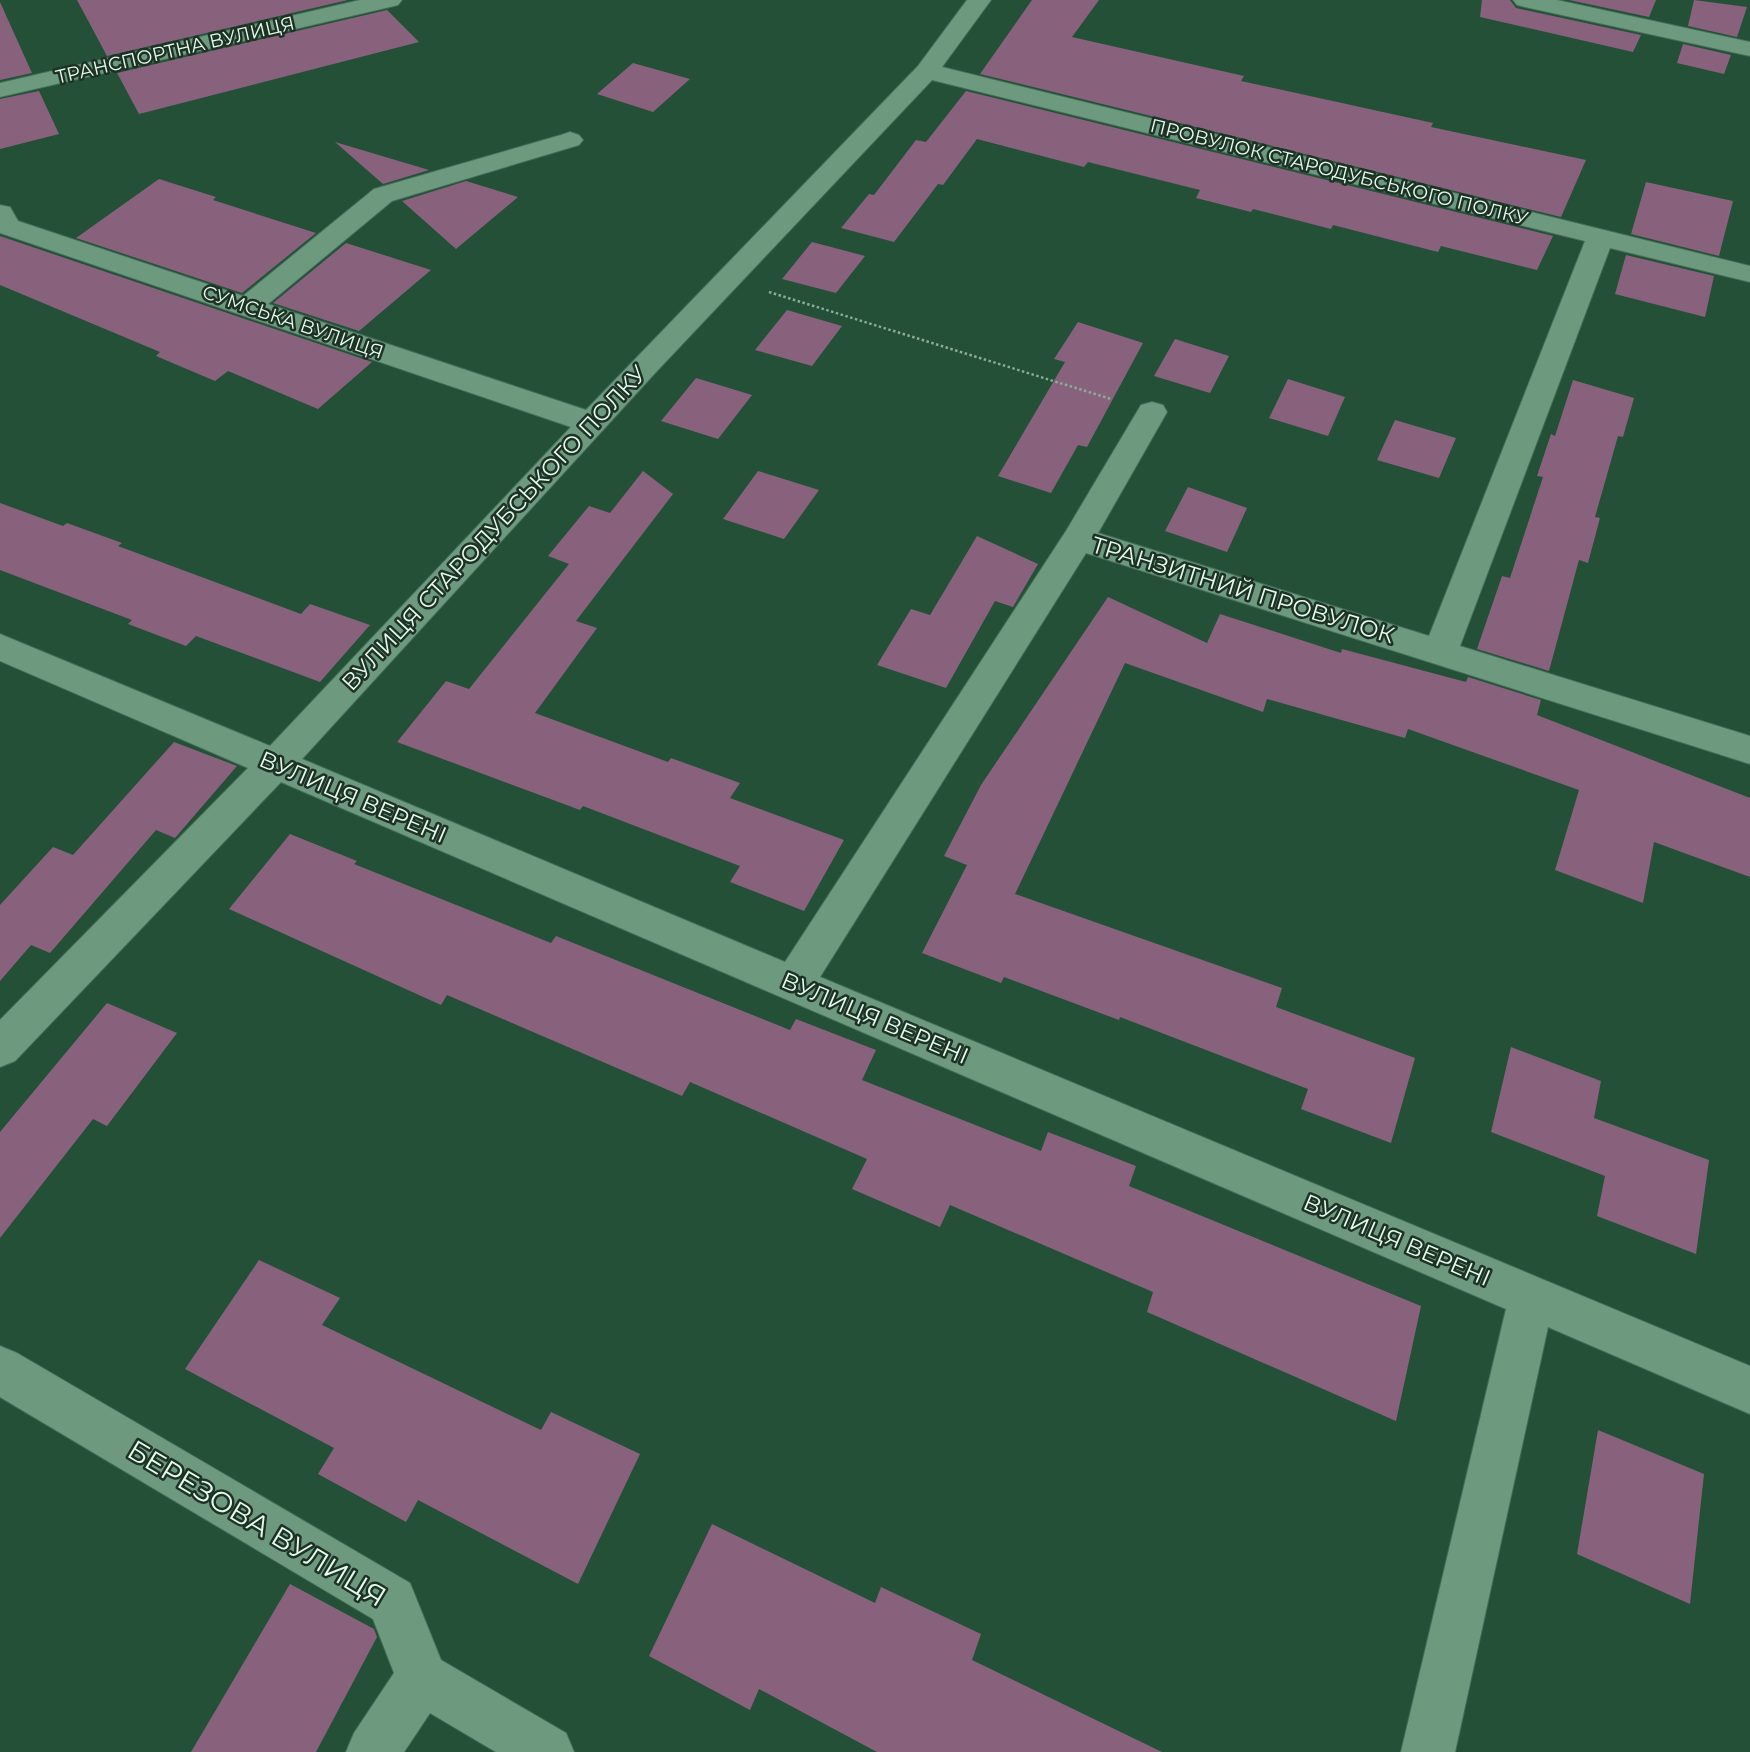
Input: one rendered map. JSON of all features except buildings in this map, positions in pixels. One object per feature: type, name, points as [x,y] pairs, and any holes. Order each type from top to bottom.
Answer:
[{"type":"street","name":"ТРАНСПОРТНА ВУЛИЦЯ","points":[[0,90],[390,0]]},
{"type":"street","name":"ВУЛИЦЯ СТАРОДУБСЬКОГО ПОЛКУ","points":[[0,1048],[275,764],[592,423],[927,71],[979,0]]},
{"type":"street","points":[[1525,0],[1750,49]]},
{"type":"street","name":"ПРОВУЛОК СТАРОДУБСЬКОГО ПОЛКУ","points":[[927,71],[1750,274]]},
{"type":"street","points":[[247,307],[383,195],[570,140]]},
{"type":"street","name":"СУМСЬКА ВУЛИЦЯ","points":[[0,213],[7,226],[592,423]]},
{"type":"street","points":[[1440,653],[1600,237]]},
{"type":"street","points":[[1079,539],[1152,412]]},
{"type":"street","name":"ТРАНЗИТНИЙ ПРОВУЛОК","points":[[794,984],[1079,539],[1750,750]]},
{"type":"street","name":"ВУЛИЦЯ ВЕРЕНІ","points":[[0,647],[1750,1390]]},
{"type":"street","points":[[1428,1752],[1532,1297]]},
{"type":"street","name":"БЕРЕЗОВА ВУЛИЦЯ","points":[[0,1370],[393,1601],[422,1678]]},
{"type":"street","points":[[373,1752],[422,1678],[547,1752]]},
{"type":"path","points":[[728,279],[1152,412]]}]
